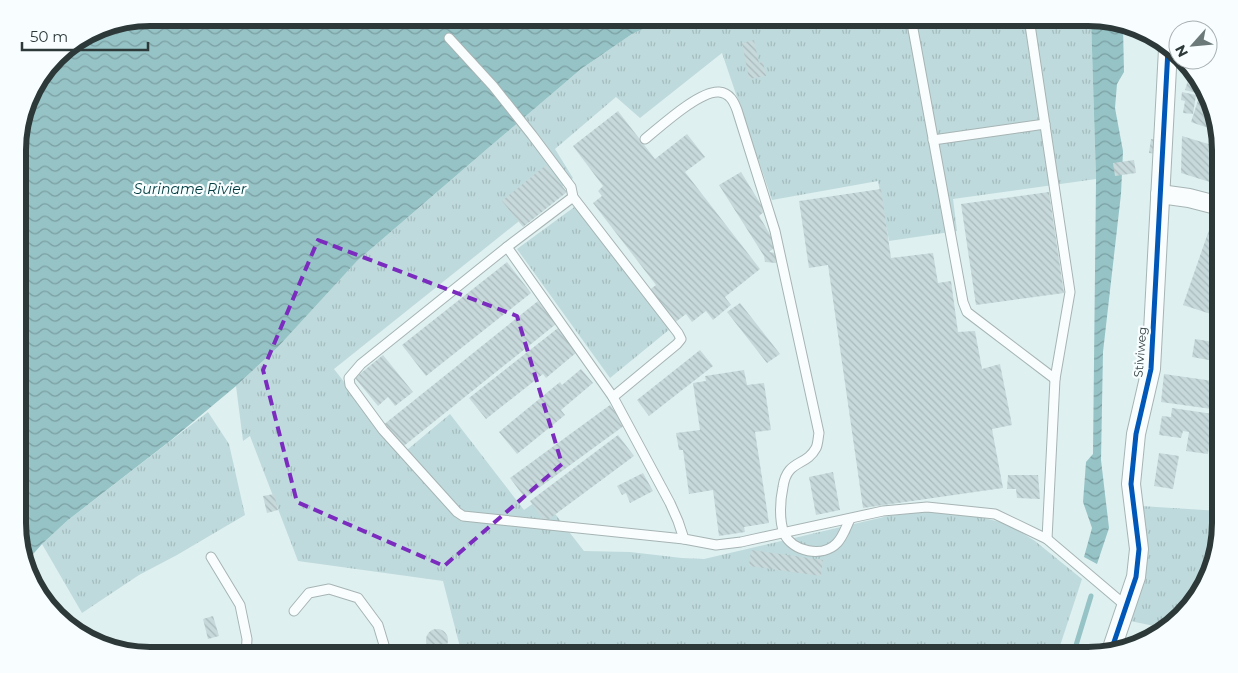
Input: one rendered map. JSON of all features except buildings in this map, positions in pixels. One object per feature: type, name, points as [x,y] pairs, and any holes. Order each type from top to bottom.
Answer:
[{"type":"street","name":"Stiviweg","points":[[1113,644],[1136,577],[1138,549],[1131,484],[1136,434],[1151,369],[1168,56]]},
{"type":"street","points":[[1160,194],[1189,198],[1212,204]]},
{"type":"lane","points":[[913,26],[963,302],[967,312],[1055,380]]},
{"type":"lane","points":[[1030,26],[1070,292],[1055,380],[1047,539]]},
{"type":"lane","points":[[449,38],[493,86],[532,135],[571,187],[573,197],[681,339],[613,397]]},
{"type":"lane","points":[[645,139],[690,103],[709,93],[720,92],[732,98],[775,231],[819,434],[817,447],[811,456],[796,464],[787,472],[783,486],[781,509],[785,534],[793,544],[808,552],[818,552],[836,544],[850,519]]},
{"type":"lane","points":[[934,140],[1045,124]]},
{"type":"lane","points":[[573,197],[507,247],[361,364],[349,378],[350,384],[383,430],[457,512],[463,516],[684,539],[716,545],[785,534],[883,511],[927,507],[995,514],[1047,539],[1126,606]]},
{"type":"lane","points":[[507,247],[613,397],[670,503],[684,539]]},
{"type":"lane","points":[[211,557],[240,605],[247,639],[247,647]]},
{"type":"lane","points":[[294,611],[309,593],[329,589],[358,598],[378,624],[385,647]]},
{"type":"highlighted area","points":[[318,240],[517,316],[562,464],[444,566],[297,502],[263,370]]},
{"type":"green space","points":[[648,26],[1091,26],[1096,179],[953,199],[957,231],[889,241],[878,181],[772,200],[722,53],[640,118],[616,97],[555,149],[573,178],[334,369],[401,455],[450,414],[524,510],[542,497],[584,551],[630,552],[704,559],[888,516],[932,511],[972,515],[1008,524],[1035,541],[1082,579],[1060,646],[460,647],[443,581],[298,561],[250,436],[243,441],[236,386],[278,347],[357,261],[581,69],[632,34]]},
{"type":"green space","points":[[577,205],[670,329],[610,378],[517,249]]},
{"type":"green space","points":[[208,412],[229,444],[245,515],[139,575],[82,613],[42,544],[68,520]]},
{"type":"green space","points":[[1141,506],[1212,510],[1211,539],[1208,555],[1199,578],[1181,604],[1156,626],[1130,621],[1147,562]]},
{"type":"water","name":"Suriname Rivier","points":[[648,26],[632,34],[581,69],[487,149],[357,261],[278,347],[236,386],[170,441],[68,520],[31,557],[26,523],[27,142],[30,118],[43,88],[57,69],[75,52],[95,39],[118,30],[142,27]]},
{"type":"water","points":[[1091,26],[1123,32],[1124,72],[1117,84],[1115,108],[1123,151],[1121,194],[1103,352],[1101,460],[1109,528],[1097,564],[1084,557],[1092,528],[1083,502],[1086,462],[1093,454],[1096,179]]},
{"type":"waterway","points":[[1076,646],[1091,596]]},
{"type":"cycle path","points":[[1113,644],[1136,577],[1139,549],[1131,484],[1136,434],[1151,369],[1168,56]]}]
